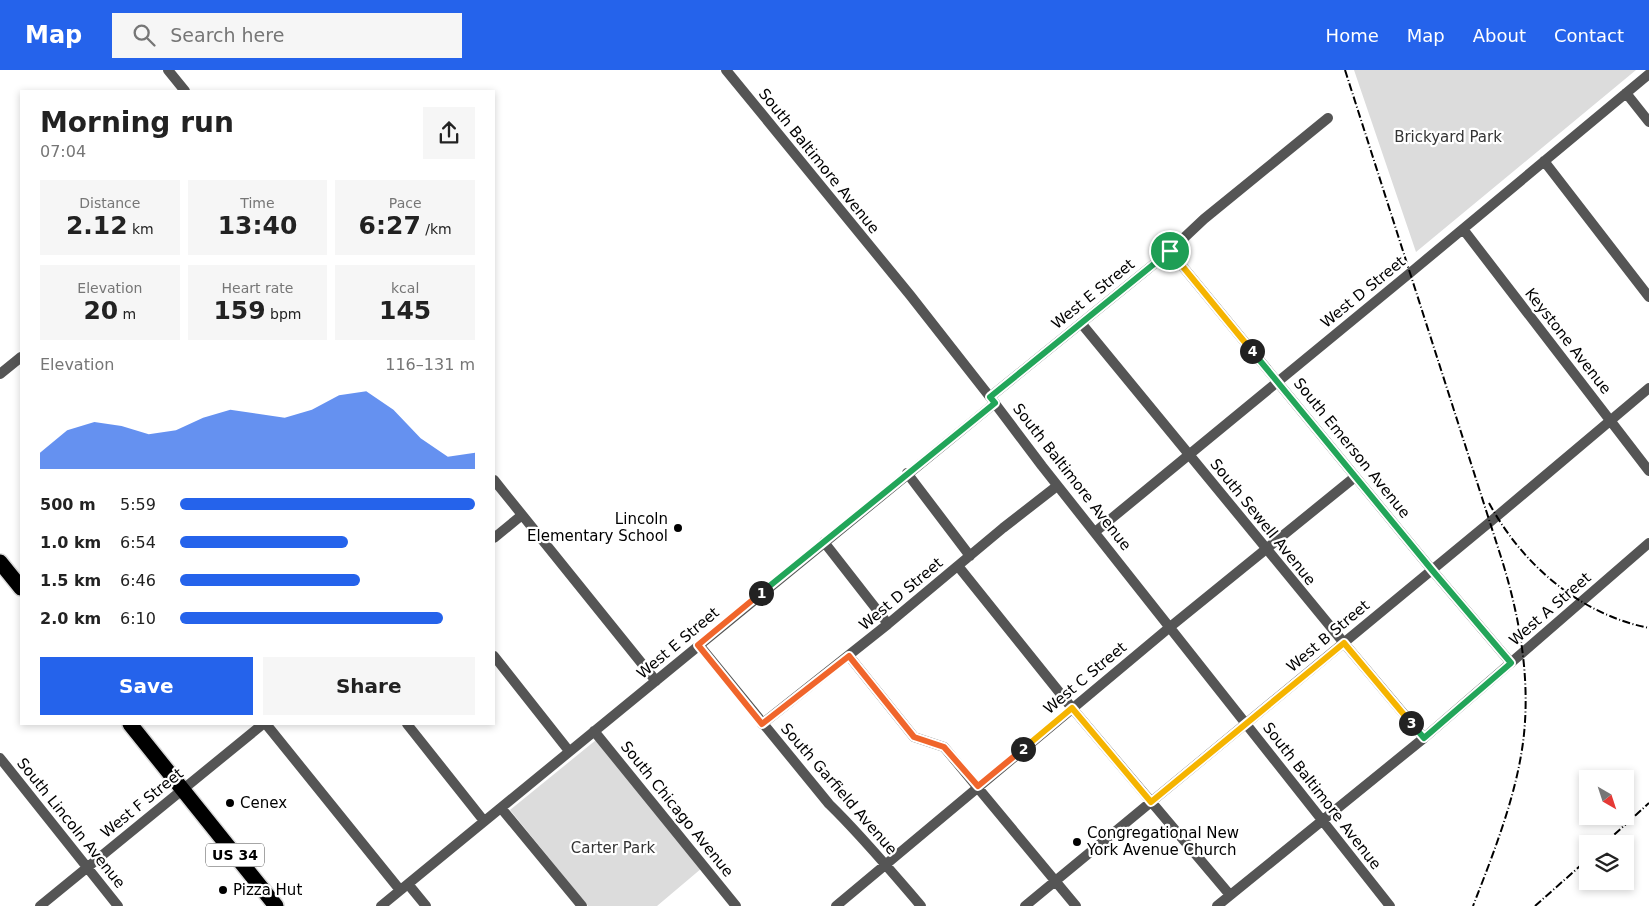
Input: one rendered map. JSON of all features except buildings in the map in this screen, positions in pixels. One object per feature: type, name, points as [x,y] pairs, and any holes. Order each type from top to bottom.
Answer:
[{"type":"highway","points":[[0,562],[20,587]]},
{"type":"highway","name":"US 34","points":[[131,725],[276,906]]},
{"type":"street","points":[[168,70],[184,90]]},
{"type":"street","name":"South Baltimore Avenue","points":[[727,70],[993,400],[1057,486],[1390,906]]},
{"type":"street","name":"West D Street","points":[[1095,532],[1649,74]]},
{"type":"street","points":[[1626,94],[1649,122]]},
{"type":"street","name":"West E Street","points":[[381,906],[907,474],[1081,323],[1328,118]]},
{"type":"street","points":[[1544,161],[1649,297]]},
{"type":"street","name":"Keystone Avenue","points":[[1463,229],[1649,471]]},
{"type":"street","name":"South Emerson Avenue","points":[[1170,251],[1355,477],[1511,663]]},
{"type":"street","name":"South Sewell Avenue","points":[[1081,323],[1424,738]]},
{"type":"street","points":[[0,374],[20,358]]},
{"type":"street","name":"West B Street","points":[[1026,906],[1649,388]]},
{"type":"street","points":[[907,474],[970,556]]},
{"type":"street","name":"West C Street","points":[[836,906],[1072,708],[1355,477]]},
{"type":"street","points":[[495,481],[656,681]]},
{"type":"street","name":"West D Street","points":[[762,724],[849,656],[1057,486]]},
{"type":"street","points":[[495,537],[522,515]]},
{"type":"street","points":[[824,542],[888,624]]},
{"type":"street","name":"West A Street","points":[[1216,906],[1424,738],[1649,543]]},
{"type":"street","points":[[958,566],[1072,708],[1230,895]]},
{"type":"street","name":"South Garfield Avenue","points":[[698,645],[828,804],[886,864],[920,906]]},
{"type":"street","points":[[849,656],[914,737],[944,747],[1076,906]]},
{"type":"street","points":[[495,657],[569,751]]},
{"type":"street","name":"West F Street","points":[[40,906],[182,789],[264,725]]},
{"type":"street","points":[[266,725],[404,887],[426,906]]},
{"type":"street","points":[[408,725],[484,821]]},
{"type":"street","name":"South Chicago Avenue","points":[[594,731],[736,906]]},
{"type":"street","name":"South Lincoln Avenue","points":[[0,758],[118,906]]},
{"type":"street","points":[[501,808],[582,906]]},
{"type":"green space","name":"Brickyard Park","points":[[1354,70],[1636,70],[1416,252]]},
{"type":"green space","name":"Carter Park","points":[[596,740],[702,868],[657,906],[588,906],[510,810]]},
{"type":"railway","points":[[1345,70],[1501,557],[1513,600],[1522,644],[1525,712],[1521,756],[1504,822],[1473,906]]},
{"type":"railway","points":[[1489,503],[1502,525],[1518,546],[1555,583],[1599,611],[1623,621],[1649,628]]},
{"type":"railway","points":[[1614,835],[1649,803]]},
{"type":"railway","points":[[1535,906],[1579,867]]},
{"type":"place","name":"Lincoln Elementary School","points":[[678,528]]},
{"type":"place","name":"Cenex","points":[[230,803]]},
{"type":"place","name":"Congregational New York Avenue Church","points":[[1077,842]]},
{"type":"place","name":"Pizza Hut","points":[[223,890]]},
{"type":"route","points":[[1170,251],[1432,570],[1511,663],[1424,738],[1344,643],[1151,802],[1072,708],[978,786],[944,747],[914,737],[849,656],[762,724],[698,645],[995,403],[990,397],[1170,251]]}]
